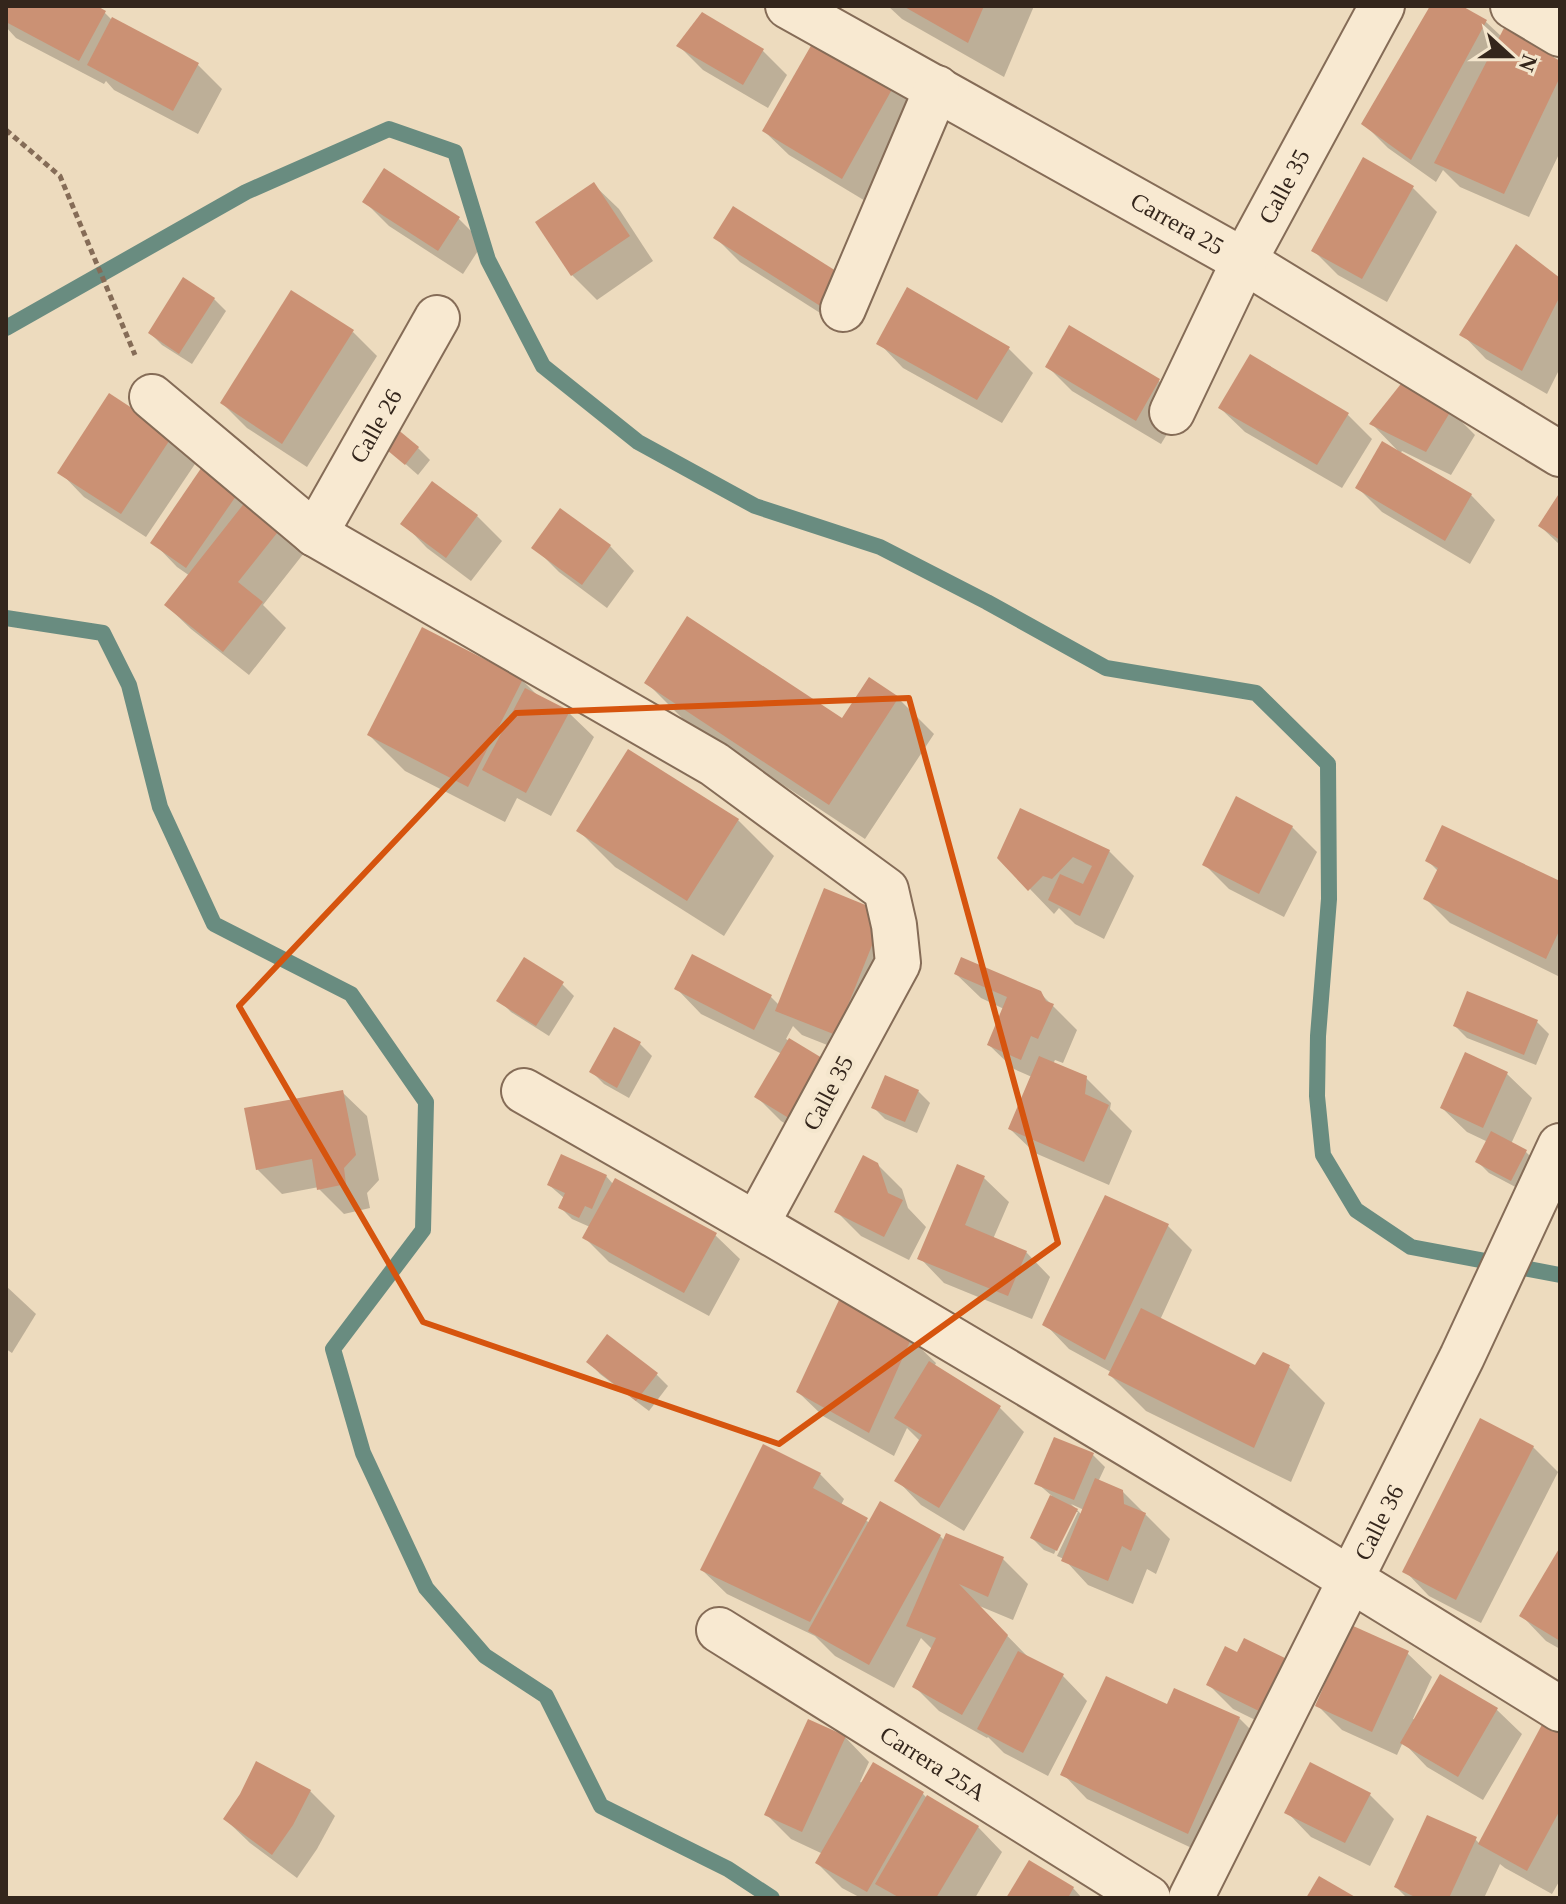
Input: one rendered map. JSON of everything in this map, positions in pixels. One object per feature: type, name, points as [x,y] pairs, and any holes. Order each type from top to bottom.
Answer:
[{"type":"street","name":"Carrera 25","points":[[788,6],[1244,261],[1560,454]]},
{"type":"street","name":"Calle 35","points":[[1172,412],[1244,261],[1382,6]]},
{"type":"street","points":[[1513,6],[1560,34]]},
{"type":"street","points":[[843,309],[937,88]]},
{"type":"street","name":"Calle 26","points":[[315,534],[437,318]]},
{"type":"street","points":[[152,397],[315,534]]},
{"type":"street","name":"Calle 35","points":[[315,534],[701,756],[886,890],[898,963],[757,1223]]},
{"type":"street","points":[[524,1091],[757,1223],[1350,1578],[1560,1709]]},
{"type":"street","name":"Calle 36","points":[[1191,1898],[1462,1357],[1560,1146]]},
{"type":"street","name":"Carrera 25A","points":[[719,1630],[1148,1898]]},
{"type":"path","points":[[6,130],[60,176],[152,397]]},
{"type":"highlighted area","points":[[909,698],[1058,1243],[779,1444],[423,1322],[239,1006],[516,713]]},
{"type":"building","points":[[6,6],[97,6],[106,11],[79,61],[6,22]]},
{"type":"building","points":[[903,6],[984,6],[968,43]]},
{"type":"building","points":[[1430,6],[1462,6],[1487,20],[1411,160],[1361,124]]},
{"type":"building","points":[[702,12],[764,49],[743,85],[676,46]]},
{"type":"building","points":[[112,17],[199,63],[173,111],[87,65]]},
{"type":"building","points":[[1504,28],[1560,61],[1560,77],[1504,194],[1434,163]]},
{"type":"building","points":[[820,30],[900,75],[842,179],[762,131]]},
{"type":"building","points":[[1363,157],[1414,186],[1362,279],[1311,251]]},
{"type":"building","points":[[384,168],[460,217],[438,251],[362,202]]},
{"type":"building","points":[[594,182],[630,236],[571,276],[535,222]]},
{"type":"building","points":[[733,206],[844,276],[825,309],[713,238]]},
{"type":"building","points":[[1516,244],[1560,278],[1560,296],[1522,371],[1459,335]]},
{"type":"building","points":[[183,277],[215,298],[179,354],[148,333]]},
{"type":"building","points":[[907,287],[1010,347],[977,400],[876,344]]},
{"type":"building","points":[[291,290],[354,330],[282,444],[220,403]]},
{"type":"building","points":[[1069,325],[1160,379],[1136,421],[1045,367]]},
{"type":"building","points":[[1250,354],[1349,413],[1317,465],[1218,408]]},
{"type":"building","points":[[1404,380],[1452,409],[1426,452],[1369,424]]},
{"type":"building","points":[[109,393],[173,435],[121,514],[57,473]]},
{"type":"building","points":[[396,428],[419,447],[405,465],[381,445]]},
{"type":"building","points":[[1382,441],[1472,494],[1445,541],[1355,488]]},
{"type":"building","points":[[206,461],[243,486],[186,568],[150,543]]},
{"type":"building","points":[[432,481],[478,515],[446,558],[400,524]]},
{"type":"building","points":[[1560,492],[1560,540],[1538,526]]},
{"type":"building","points":[[246,501],[281,528],[238,582],[263,602],[223,652],[164,605]]},
{"type":"building","points":[[560,508],[611,545],[582,585],[531,548]]},
{"type":"building","points":[[687,616],[842,718],[869,677],[899,697],[829,805],[644,683]]},
{"type":"building","points":[[422,627],[523,679],[468,787],[367,735]]},
{"type":"building","points":[[525,688],[570,711],[526,793],[482,770]]},
{"type":"building","points":[[628,749],[739,819],[687,901],[576,831]]},
{"type":"building","points":[[1236,796],[1293,826],[1259,894],[1202,865]]},
{"type":"building","points":[[1020,808],[1110,850],[1080,916],[1048,900],[1060,874],[1083,884],[1092,866],[1073,857],[1052,879],[1043,876],[1028,891],[997,858]]},
{"type":"building","points":[[1442,825],[1560,881],[1560,929],[1546,959],[1423,899],[1438,868],[1425,861]]},
{"type":"building","points":[[824,888],[885,913],[836,1035],[775,1011]]},
{"type":"building","points":[[692,954],[772,995],[754,1030],[674,989]]},
{"type":"building","points":[[524,957],[564,982],[536,1026],[496,1001]]},
{"type":"building","points":[[961,957],[1041,991],[1046,1001],[1054,1004],[1038,1039],[1031,1036],[1021,1060],[987,1045],[1007,997],[954,974]]},
{"type":"building","points":[[1467,991],[1538,1020],[1524,1055],[1453,1026]]},
{"type":"building","points":[[614,1027],[641,1042],[617,1088],[589,1072]]},
{"type":"building","points":[[789,1038],[827,1061],[792,1120],[754,1097]]},
{"type":"building","points":[[1465,1052],[1508,1072],[1483,1128],[1440,1108]]},
{"type":"building","points":[[1039,1056],[1087,1076],[1085,1094],[1109,1105],[1084,1162],[1008,1129]]},
{"type":"building","points":[[885,1075],[919,1090],[905,1122],[871,1108]]},
{"type":"building","points":[[343,1090],[356,1155],[344,1168],[346,1184],[317,1190],[312,1159],[256,1170],[244,1108]]},
{"type":"building","points":[[1491,1131],[1527,1150],[1511,1181],[1475,1162]]},
{"type":"building","points":[[561,1154],[607,1175],[592,1209],[585,1206],[579,1218],[558,1208],[565,1193],[547,1185]]},
{"type":"building","points":[[863,1155],[878,1163],[888,1193],[903,1200],[884,1237],[834,1212]]},
{"type":"building","points":[[957,1164],[985,1176],[965,1225],[1027,1251],[1008,1296],[917,1259]]},
{"type":"building","points":[[615,1178],[717,1233],[684,1293],[582,1238]]},
{"type":"building","points":[[1105,1195],[1169,1224],[1105,1360],[1042,1325]]},
{"type":"building","points":[[839,1300],[912,1337],[869,1433],[796,1392]]},
{"type":"building","points":[[1141,1308],[1255,1365],[1263,1352],[1290,1365],[1254,1448],[1108,1375]]},
{"type":"building","points":[[607,1334],[658,1373],[636,1401],[586,1362]]},
{"type":"building","points":[[929,1361],[1001,1406],[939,1508],[894,1481],[922,1435],[894,1418]]},
{"type":"building","points":[[1480,1418],[1534,1446],[1456,1600],[1402,1572]]},
{"type":"building","points":[[1054,1437],[1094,1453],[1074,1500],[1034,1484]]},
{"type":"building","points":[[763,1444],[821,1473],[813,1488],[868,1518],[810,1622],[700,1570]]},
{"type":"building","points":[[1095,1478],[1123,1490],[1124,1504],[1146,1513],[1131,1551],[1122,1546],[1108,1581],[1061,1561]]},
{"type":"building","points":[[1050,1495],[1078,1509],[1057,1551],[1030,1538]]},
{"type":"building","points":[[880,1501],[941,1535],[869,1665],[808,1631]]},
{"type":"building","points":[[946,1533],[1004,1557],[988,1597],[959,1584],[1008,1635],[962,1715],[912,1687],[936,1638],[906,1626]]},
{"type":"building","points":[[1560,1547],[1560,1641],[1519,1616]]},
{"type":"building","points":[[1351,1625],[1409,1651],[1372,1732],[1315,1706]]},
{"type":"building","points":[[1244,1638],[1289,1660],[1263,1713],[1206,1685],[1225,1646],[1237,1652]]},
{"type":"building","points":[[1018,1651],[1064,1674],[1023,1753],[977,1729]]},
{"type":"building","points":[[1440,1674],[1498,1708],[1458,1777],[1400,1743]]},
{"type":"building","points":[[1106,1676],[1167,1704],[1174,1688],[1240,1717],[1188,1834],[1060,1775]]},
{"type":"building","points":[[808,1719],[846,1736],[802,1832],[764,1815]]},
{"type":"building","points":[[1545,1719],[1560,1727],[1560,1810],[1527,1871],[1478,1844]]},
{"type":"building","points":[[256,1761],[311,1790],[293,1825],[272,1855],[223,1819],[240,1794]]},
{"type":"building","points":[[873,1762],[924,1792],[867,1892],[815,1863]]},
{"type":"building","points":[[1310,1762],[1371,1793],[1345,1843],[1284,1813]]},
{"type":"building","points":[[927,1795],[979,1826],[936,1898],[900,1898],[875,1884]]},
{"type":"building","points":[[1427,1815],[1477,1837],[1449,1898],[1417,1898],[1394,1887]]},
{"type":"building","points":[[1029,1860],[1074,1887],[1068,1898],[1006,1898]]},
{"type":"building","points":[[1319,1876],[1357,1898],[1306,1898]]},
{"type":"waterway","points":[[6,328],[246,192],[389,129],[455,152],[488,260],[543,366],[638,442],[755,506],[880,547],[1106,668],[1256,693],[1328,764],[1329,899],[1318,1036],[1317,1096],[1323,1155],[1356,1210],[1411,1247],[1560,1275]]},
{"type":"waterway","points":[[6,618],[103,633],[129,685],[160,807],[214,924],[351,994],[426,1102],[423,1230],[333,1349],[363,1453],[426,1588],[485,1656],[546,1696],[601,1806],[728,1869],[772,1898]]}]
